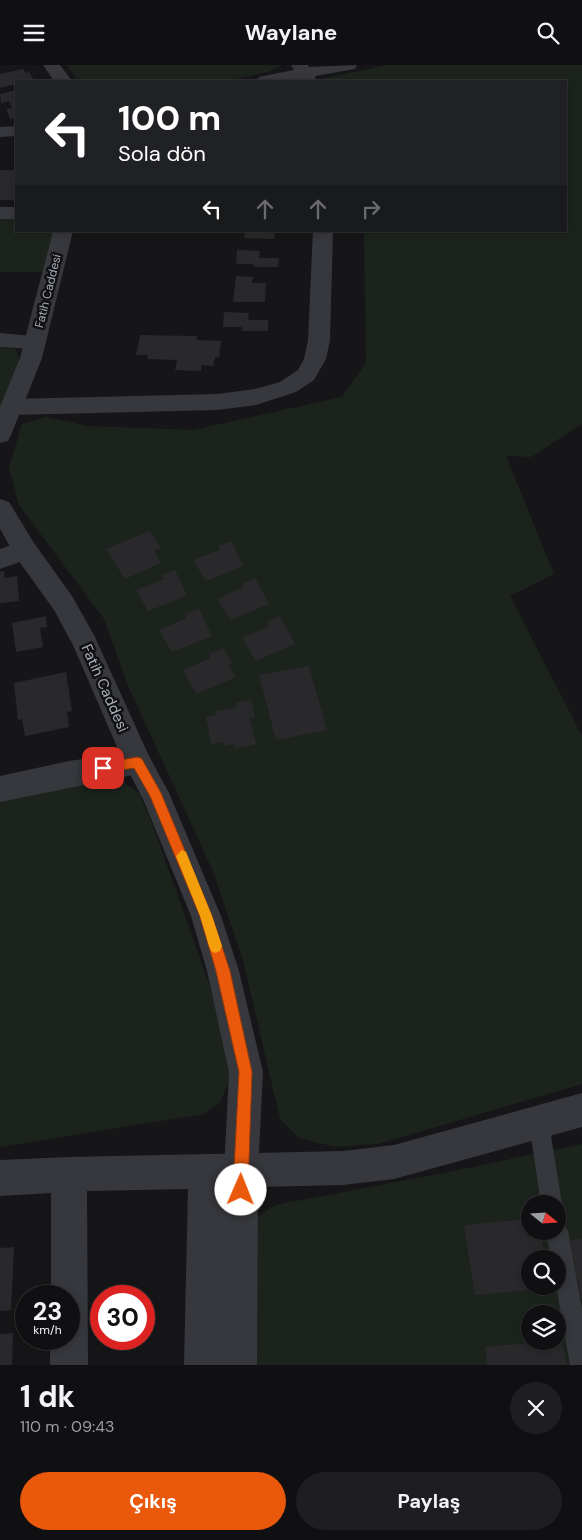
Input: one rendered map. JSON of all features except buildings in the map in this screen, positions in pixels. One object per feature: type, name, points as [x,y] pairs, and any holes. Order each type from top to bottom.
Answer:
[{"type":"street","points":[[51,65],[63,80]]},
{"type":"street","points":[[270,80],[349,65]]},
{"type":"street","points":[[0,132],[15,131]]},
{"type":"street","points":[[0,213],[15,213]]},
{"type":"street","name":"Fatih Caddesi","points":[[0,435],[35,342],[63,232]]},
{"type":"street","points":[[12,407],[218,402],[256,397],[288,387],[306,375],[315,359],[319,339],[323,232]]},
{"type":"street","points":[[0,340],[35,342]]},
{"type":"street","name":"Fatih Caddesi","points":[[0,508],[13,555],[63,603],[85,643],[138,763],[155,793],[183,859],[206,916],[223,971],[246,1072],[241,1171],[238,1365]]},
{"type":"street","points":[[0,789],[69,773],[138,763]]},
{"type":"street","points":[[0,1178],[69,1174],[343,1168],[394,1163],[582,1110]]},
{"type":"street","points":[[203,1365],[206,1172]]},
{"type":"street","points":[[69,1174],[69,1365]]},
{"type":"lane","points":[[538,1123],[550,1195]]},
{"type":"lane","points":[[559,1240],[581,1365]]},
{"type":"shaded area","points":[[67,65],[281,65],[271,71],[231,80],[77,80]]},
{"type":"shaded area","points":[[387,65],[582,65],[582,424],[531,457],[506,456],[554,574],[510,596],[582,736],[582,1084],[378,1144],[336,1147],[299,1138],[280,1119],[243,960],[212,869],[129,688],[104,619],[19,505],[9,468],[22,424],[46,417],[88,426],[193,430],[342,397],[366,363],[364,232],[567,232],[567,80],[326,80],[325,78]]},
{"type":"shaded area","points":[[0,218],[15,218],[15,232],[53,232],[42,272],[0,272]]},
{"type":"shaded area","points":[[0,348],[16,349],[20,361],[0,416]]},
{"type":"shaded area","points":[[106,781],[125,783],[139,793],[152,823],[209,984],[226,1048],[230,1078],[220,1103],[204,1114],[0,1147],[0,801],[71,784]]},
{"type":"shaded area","points":[[582,1144],[582,1365],[246,1365],[257,1217],[275,1205],[449,1172]]},
{"type":"slow traffic","points":[[182,856],[206,916],[215,946]]},
{"type":"route","points":[[103,768],[138,763],[155,793],[206,916],[223,971],[246,1072],[241,1190]]}]
